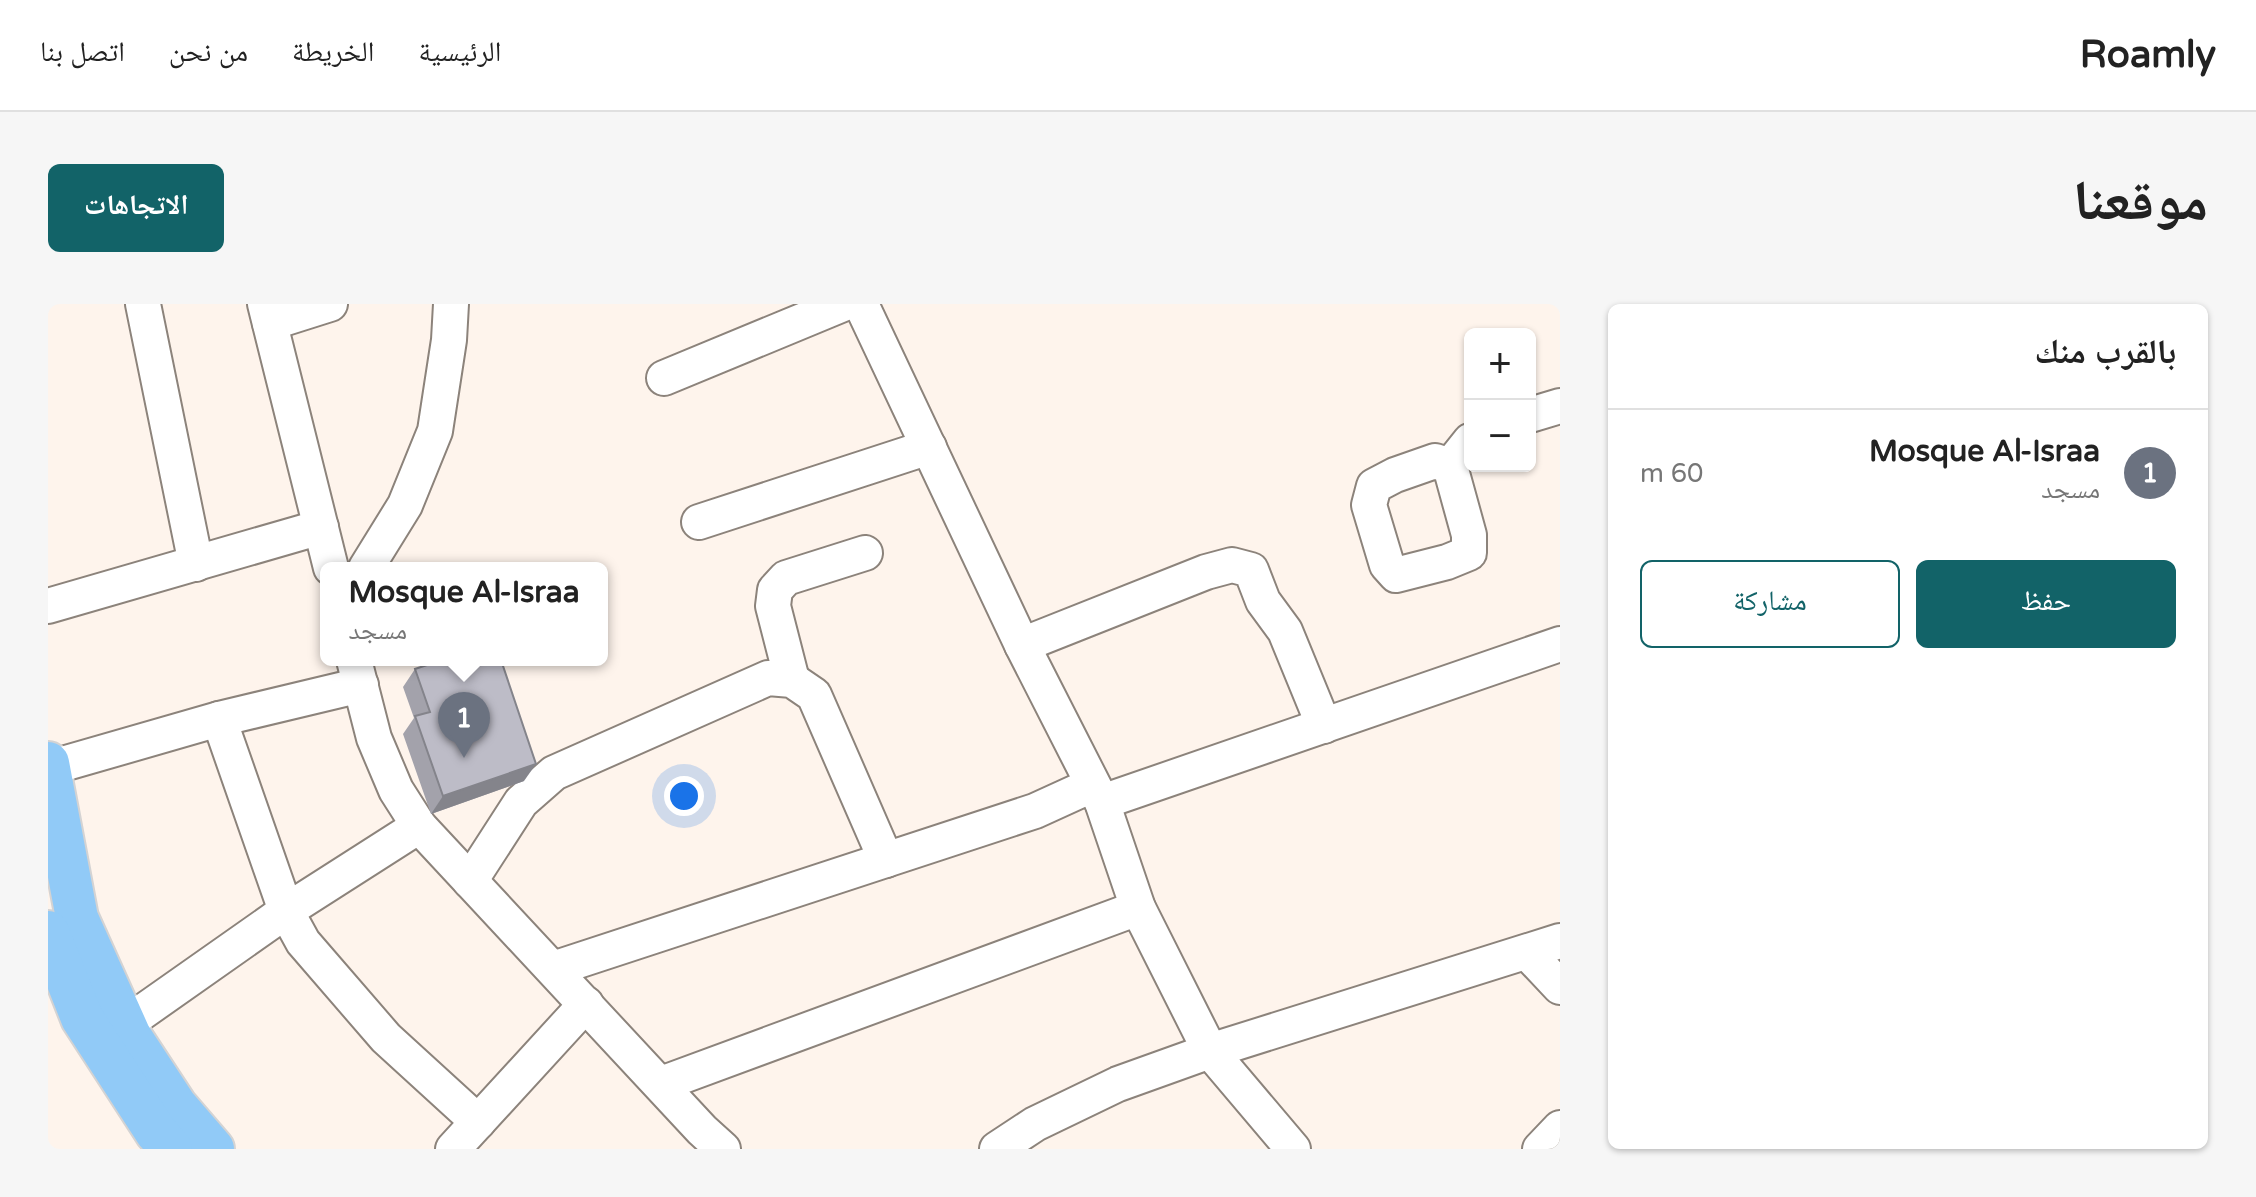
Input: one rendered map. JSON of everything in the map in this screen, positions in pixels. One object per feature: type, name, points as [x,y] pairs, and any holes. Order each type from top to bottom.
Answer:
[{"type":"main road","points":[[48,766],[77,918],[124,1025],[176,1106],[213,1149]]},
{"type":"main road","points":[[48,932],[82,1018],[156,1132],[171,1149]]},
{"type":"street","points":[[143,304],[196,564]]},
{"type":"street","points":[[330,304],[268,313],[330,562]]},
{"type":"street","points":[[370,562],[405,505],[435,431],[449,340],[451,304]]},
{"type":"street","points":[[664,378],[843,304]]},
{"type":"street","points":[[861,304],[1022,645],[1097,794],[1138,908],[1210,1051],[1293,1149]]},
{"type":"street","points":[[1536,413],[1560,406]]},
{"type":"street","points":[[699,522],[929,447]]},
{"type":"street","points":[[48,606],[321,527]]},
{"type":"street","points":[[792,680],[773,606],[775,590],[786,578],[865,553]]},
{"type":"street","points":[[1022,645],[1206,572],[1232,565],[1251,570],[1263,601],[1285,631],[1324,726]]},
{"type":"street","points":[[553,969],[1035,811],[1324,726],[1560,644]]},
{"type":"street","points":[[48,766],[219,719],[358,673],[374,738],[396,790],[419,826],[661,1084],[703,1143]]},
{"type":"street","points":[[470,881],[521,802],[554,773],[768,678],[792,680],[814,695],[886,860]]},
{"type":"street","points":[[219,719],[286,911],[303,942],[386,1038],[478,1122]]},
{"type":"street","points":[[124,1025],[286,911],[419,826]]},
{"type":"street","points":[[661,1084],[1138,908]]},
{"type":"street","points":[[997,1149],[1035,1124],[1118,1084],[1210,1051],[1560,941]]},
{"type":"street","points":[[1527,952],[1560,987]]},
{"type":"street","points":[[453,1149],[586,1004]]},
{"type":"street","points":[[1540,1149],[1560,1128]]},
{"type":"building","points":[[424,666],[503,666],[536,764],[443,796],[415,716],[430,712],[415,669]]},
{"type":"place","name":"Mosque Al-Israa","points":[[464,758]]}]
